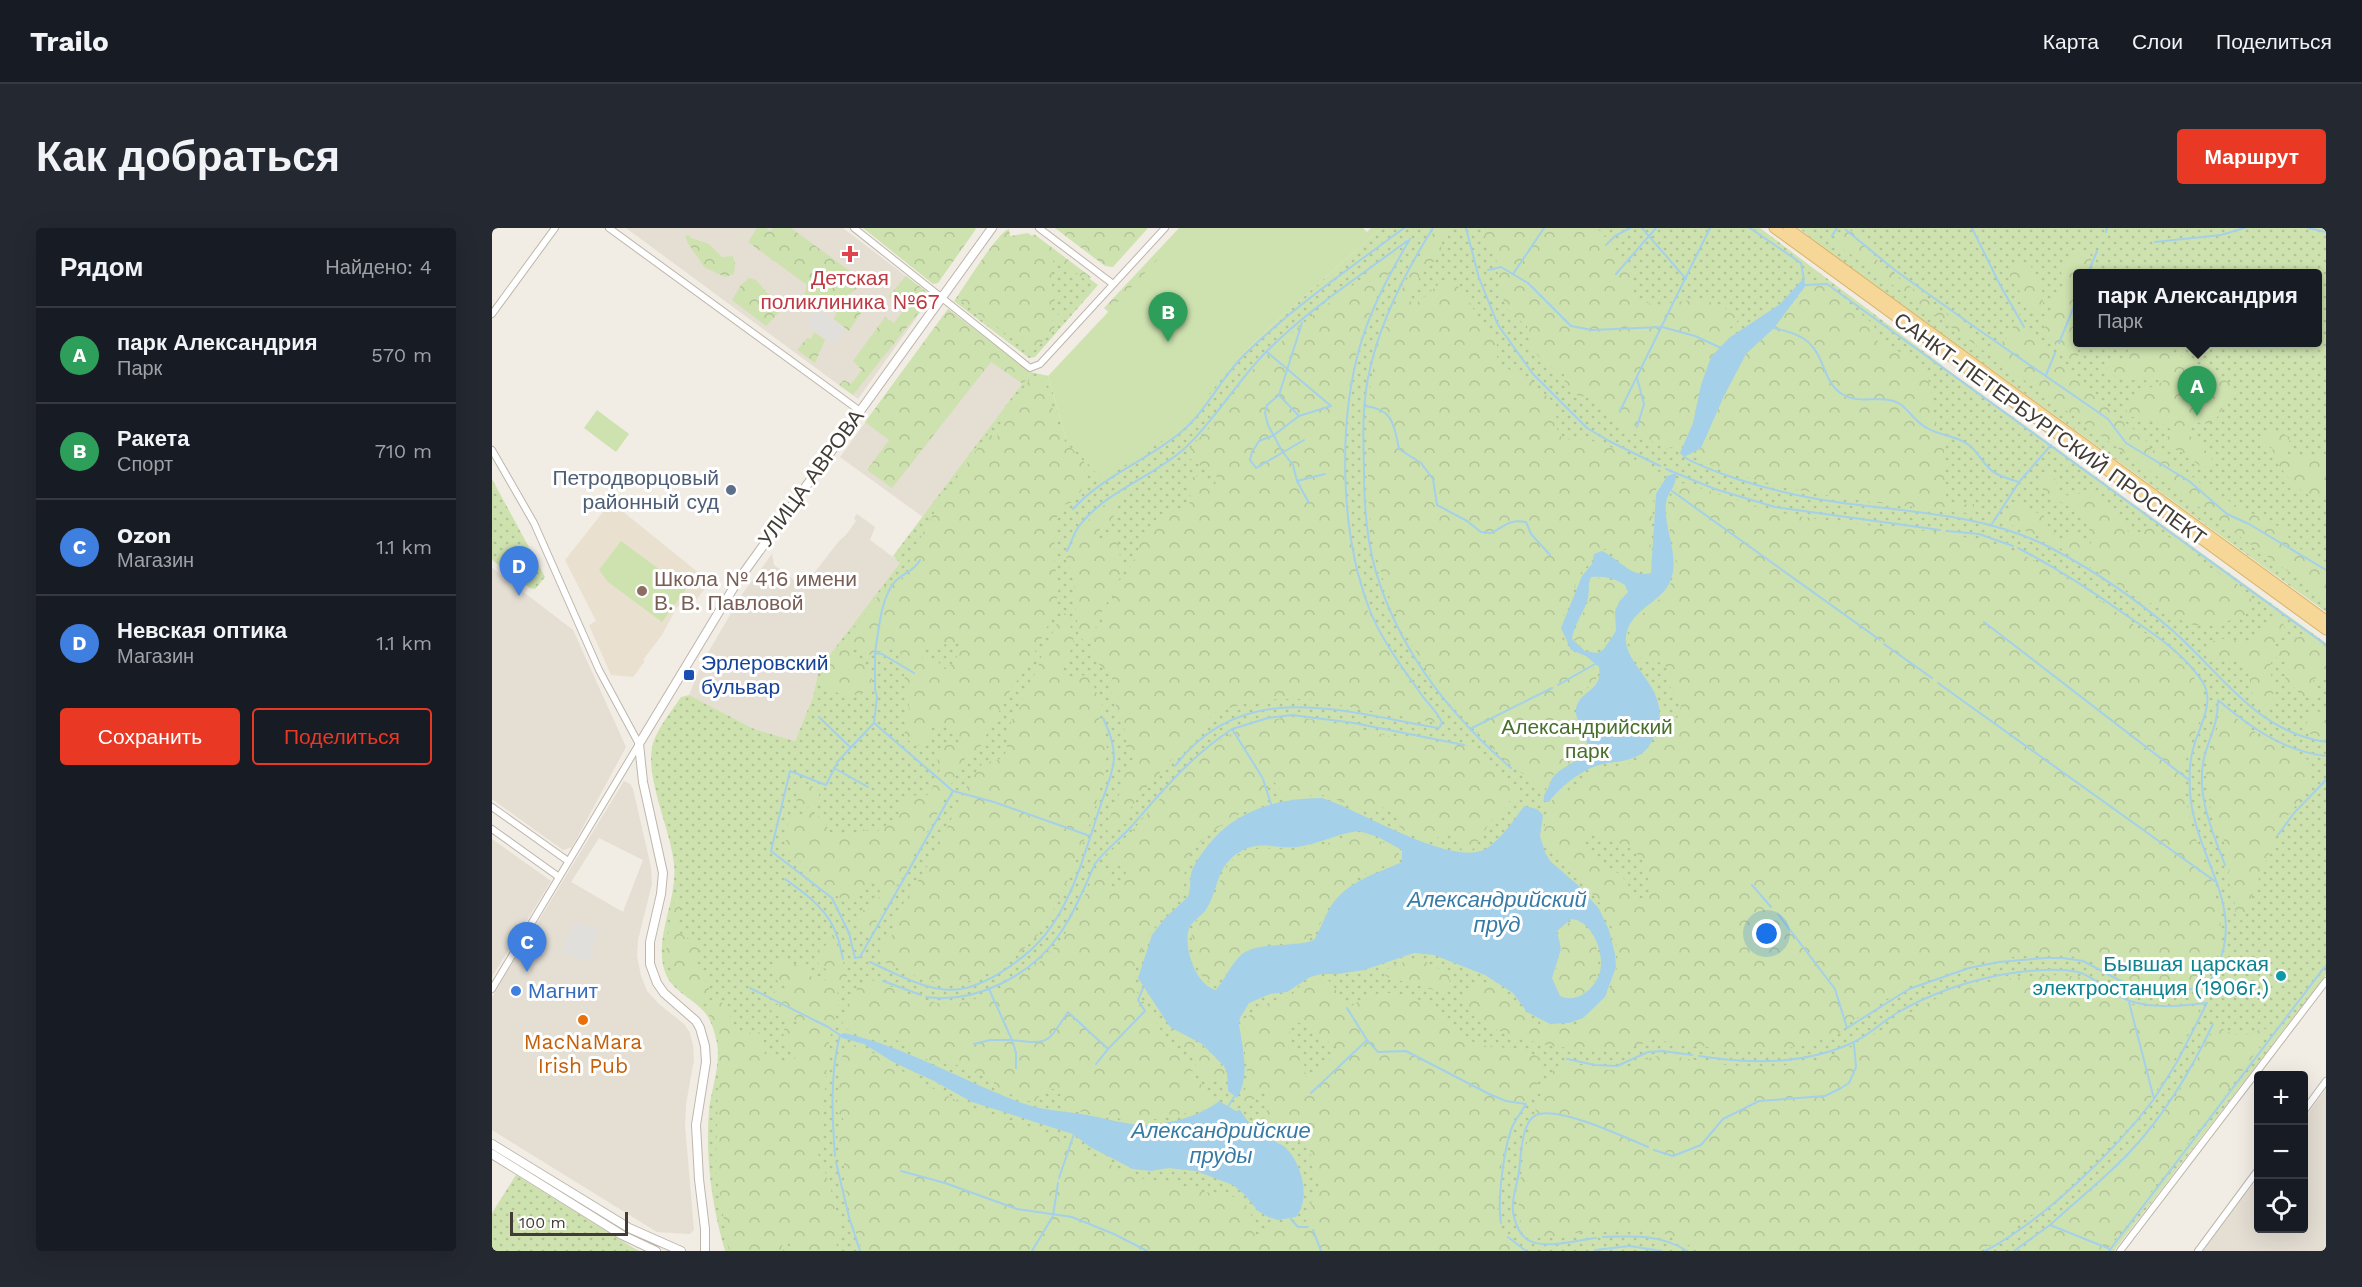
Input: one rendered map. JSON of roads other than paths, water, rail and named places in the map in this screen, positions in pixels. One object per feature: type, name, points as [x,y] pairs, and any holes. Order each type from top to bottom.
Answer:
[{"type":"main road","name":"САНКТ-ПЕТЕРБУРГСКИЙ ПРОСПЕКТ","points":[[1774,228],[2326,630]]},
{"type":"main road","name":"САНКТ-ПЕТЕРБУРГСКИЙ ПРОСПЕКТ","points":[[1788,228],[2326,620]]},
{"type":"street","points":[[492,314],[555,228]]},
{"type":"street","points":[[609,228],[860,411]]},
{"type":"street","points":[[854,228],[1030,368],[1040,364],[1166,228]]},
{"type":"street","name":"УЛИЦА АВРОВА","points":[[639,744],[737,582],[992,228]]},
{"type":"street","points":[[1039,228],[1113,284]]},
{"type":"street","points":[[492,450],[534,523],[599,670],[639,744],[643,782],[663,873],[661,894],[650,942],[650,964],[657,983],[664,993],[696,1021],[705,1046],[706,1062],[696,1125],[705,1251]]},
{"type":"street","points":[[492,989],[639,744]]},
{"type":"street","points":[[492,807],[568,861]]},
{"type":"street","points":[[492,829],[558,877]]},
{"type":"street","points":[[2120,1251],[2326,981]]},
{"type":"street","points":[[2308,1106],[2326,1081]]},
{"type":"street","points":[[492,1144],[629,1228],[681,1251]]},
{"type":"street","points":[[492,1154],[622,1235],[656,1251]]},
{"type":"street","points":[[2198,1251],[2254,1177]]},
{"type":"water","points":[[1803,279],[1806,285],[1774,328],[1746,354],[1701,448],[1684,457],[1680,453],[1693,423],[1701,385],[1711,357],[1729,338],[1780,304]]},
{"type":"water","points":[[1676,473],[1675,482],[1666,503],[1674,564],[1672,574],[1664,591],[1638,613],[1626,636],[1627,648],[1632,659],[1655,694],[1659,708],[1659,723],[1652,741],[1641,754],[1627,760],[1596,766],[1583,772],[1558,791],[1549,802],[1544,801],[1544,794],[1553,777],[1584,753],[1587,742],[1576,715],[1576,709],[1581,698],[1598,681],[1599,675],[1599,667],[1586,656],[1571,650],[1561,628],[1582,576],[1592,564],[1594,554],[1602,551],[1631,571],[1651,573],[1656,494],[1667,476]],"holes":[[[1591,577],[1617,581],[1625,585],[1628,592],[1619,602],[1615,612],[1616,631],[1604,649],[1598,653],[1585,651],[1572,639],[1587,602]]]},
{"type":"water","name":"Александрийский пруд","points":[[1322,798],[1431,845],[1472,853],[1487,848],[1498,839],[1524,806],[1537,809],[1543,815],[1540,836],[1550,861],[1579,886],[1599,909],[1609,930],[1616,967],[1605,997],[1583,1018],[1569,1023],[1550,1024],[1527,1012],[1513,993],[1485,975],[1434,955],[1414,953],[1364,970],[1310,977],[1287,992],[1270,994],[1249,1003],[1240,1018],[1239,1025],[1244,1053],[1244,1072],[1237,1098],[1228,1091],[1227,1073],[1224,1066],[1202,1044],[1170,1027],[1138,978],[1152,935],[1165,918],[1188,897],[1191,874],[1205,848],[1232,822],[1248,813],[1282,802]],"holes":[[[1359,831],[1378,837],[1402,850],[1402,862],[1363,879],[1345,890],[1331,906],[1314,940],[1297,944],[1266,946],[1248,951],[1237,959],[1216,990],[1203,982],[1190,957],[1188,932],[1210,903],[1222,870],[1234,856],[1249,847],[1297,847]],[[1571,919],[1585,925],[1591,931],[1599,947],[1601,964],[1598,978],[1590,989],[1579,996],[1566,998],[1560,996],[1552,978],[1561,949],[1557,931]]]},
{"type":"water","name":"Александрийские пруды","points":[[844,1033],[890,1047],[1000,1094],[1044,1109],[1149,1125],[1171,1122],[1193,1115],[1219,1101],[1236,1111],[1240,1110],[1257,1130],[1284,1147],[1292,1155],[1303,1182],[1301,1210],[1296,1217],[1278,1220],[1258,1211],[1233,1185],[1196,1171],[1168,1168],[1151,1171],[1133,1169],[1090,1147],[1073,1134],[972,1102],[893,1062],[864,1044],[842,1038],[840,1035]]},
{"type":"waterway","points":[[1073,509],[1098,487],[1180,433],[1198,415],[1235,364],[1263,337],[1322,289],[1404,228]]},
{"type":"waterway","points":[[1433,228],[1413,261],[1388,314],[1367,381],[1363,431],[1366,521],[1376,572],[1386,601],[1413,654],[1429,679],[1467,726],[1511,768]]},
{"type":"waterway","points":[[1466,228],[1479,278],[1498,325],[1533,374],[1587,428],[1660,466]]},
{"type":"waterway","points":[[1513,274],[1544,228]]},
{"type":"waterway","points":[[1606,245],[1615,236],[1630,228]]},
{"type":"waterway","points":[[1642,228],[1686,279]]},
{"type":"waterway","points":[[1616,274],[1656,228]]},
{"type":"waterway","points":[[1620,411],[1710,228]]},
{"type":"waterway","points":[[1750,228],[1801,263],[1804,280]]},
{"type":"waterway","points":[[1832,236],[1837,228]]},
{"type":"waterway","points":[[1972,228],[2024,327]]},
{"type":"waterway","points":[[2106,232],[2107,228]]},
{"type":"waterway","points":[[2155,242],[2221,235],[2244,228]]},
{"type":"waterway","points":[[2308,228],[2326,232]]},
{"type":"waterway","points":[[1846,230],[1896,271],[2108,419],[2126,443],[2189,481],[2227,514],[2249,524],[2326,570]]},
{"type":"waterway","points":[[1175,766],[1202,738],[1232,720],[1264,710],[1298,707],[1332,709],[1439,728],[1442,723],[1392,652],[1369,608],[1352,546],[1345,478],[1348,409],[1360,346],[1375,304],[1410,239]]},
{"type":"waterway","points":[[1067,551],[1077,529],[1090,514],[1116,493],[1158,468],[1185,448],[1207,425],[1256,363],[1283,336],[1335,293],[1407,241]]},
{"type":"waterway","points":[[2090,269],[2097,251]]},
{"type":"waterway","points":[[1488,270],[1501,267],[1528,283],[1571,326],[1592,330],[1662,327],[1695,336],[1721,348]]},
{"type":"waterway","points":[[1806,285],[1827,284],[2326,645]]},
{"type":"waterway","points":[[2059,343],[2073,309]]},
{"type":"waterway","points":[[1302,323],[1279,395],[1267,405],[1265,413],[1268,425],[1282,451],[1293,465],[1297,481],[1309,503]]},
{"type":"waterway","points":[[1774,328],[1794,334],[1808,342],[1816,351],[1832,384],[1842,394],[1857,399],[1886,399],[1900,404],[1923,426],[1969,445],[1990,469],[2003,477],[2019,482],[2051,445]]},
{"type":"waterway","points":[[1267,352],[1331,406],[1299,416],[1274,435],[1259,441],[1250,460],[1256,468],[1304,440]]},
{"type":"waterway","points":[[2046,375],[2055,353]]},
{"type":"waterway","points":[[1637,378],[1644,404],[1637,427]]},
{"type":"waterway","points":[[1279,395],[1299,416]]},
{"type":"waterway","points":[[1365,406],[1381,410],[1391,419],[1399,449],[1421,463],[1433,479],[1437,505],[1467,521],[1481,532],[1491,533],[1511,522],[1526,522],[1531,534],[1550,555]]},
{"type":"waterway","points":[[1684,457],[1734,478],[1785,493],[1847,504],[1966,519],[1995,526],[2051,548],[2083,566],[2144,607],[2172,630],[2259,714],[2301,736],[2326,742]]},
{"type":"waterway","points":[[1666,469],[1715,489],[1775,507],[1940,530]]},
{"type":"waterway","points":[[1297,481],[1325,474]]},
{"type":"waterway","points":[[1992,524],[2019,482]]},
{"type":"waterway","points":[[1672,491],[1880,640]]},
{"type":"waterway","points":[[1947,531],[1979,534],[2013,546]]},
{"type":"waterway","points":[[1778,914],[1835,989],[1847,1028],[1909,989],[1969,968],[1999,962],[2044,958],[2083,961],[2134,988],[2152,992],[2188,990],[2209,983],[2221,957],[2226,933],[2224,910],[2194,818],[2190,792],[2190,763],[2207,705],[2206,689],[2186,661],[2155,635],[2072,579],[2018,548]]},
{"type":"waterway","points":[[875,652],[885,599],[896,580],[920,560]]},
{"type":"waterway","points":[[1984,622],[2189,780]]},
{"type":"waterway","points":[[1884,644],[1932,678]]},
{"type":"waterway","points":[[914,673],[882,654],[875,653],[877,697],[874,723],[838,761],[826,785],[790,771],[771,851],[832,898],[849,933],[855,958],[860,957],[953,791]]},
{"type":"waterway","points":[[1558,685],[1595,664]]},
{"type":"waterway","points":[[1938,683],[2216,882]]},
{"type":"waterway","points":[[1470,729],[1552,688]]},
{"type":"waterway","points":[[2225,865],[2207,813],[2202,786],[2204,758],[2215,723],[2218,700],[2255,728],[2281,743],[2295,749],[2326,756]]},
{"type":"waterway","points":[[1262,777],[1232,729],[1268,718],[1292,715],[1354,723],[1464,745]]},
{"type":"waterway","points":[[819,717],[850,747]]},
{"type":"waterway","points":[[870,962],[926,986],[949,990],[961,989],[996,976],[1018,960],[1045,935],[1071,891],[1110,778],[1114,753],[1111,737],[1103,718]]},
{"type":"waterway","points":[[874,723],[953,791],[994,802],[1090,836]]},
{"type":"waterway","points":[[926,997],[964,996],[982,991],[1000,984],[1033,963],[1059,935],[1099,859],[1190,763],[1232,729]]},
{"type":"waterway","points":[[834,768],[868,787]]},
{"type":"waterway","points":[[1263,779],[1271,804]]},
{"type":"waterway","points":[[2278,835],[2294,813],[2326,780]]},
{"type":"waterway","points":[[785,879],[823,910],[838,939],[843,959]]},
{"type":"waterway","points":[[1752,885],[1771,907]]},
{"type":"waterway","points":[[2109,1251],[2326,965]]},
{"type":"waterway","points":[[1699,1056],[1776,1061],[1815,1055],[1858,1040],[1897,1013],[1934,995],[1987,978],[2029,971],[2059,970],[2085,974],[2116,995],[2139,1004],[2168,1006],[2207,1003]]},
{"type":"waterway","points":[[883,981],[921,995]]},
{"type":"waterway","points":[[750,988],[840,1035],[833,1079],[835,1156]]},
{"type":"waterway","points":[[989,989],[1012,1040],[1034,1042],[1046,1040],[1068,1012],[1108,1049],[1145,1011],[1138,1000],[1143,988]]},
{"type":"waterway","points":[[2129,1002],[2154,1099],[2177,1062],[2207,1003]]},
{"type":"waterway","points":[[1347,1008],[1367,1040],[1378,1052],[1406,1051],[1489,1094],[1506,1101],[1526,1104],[1513,1125],[1504,1159],[1501,1223]]},
{"type":"waterway","points":[[2110,1249],[2050,1225],[2109,1172],[2141,1139],[2176,1092],[2213,1024]]},
{"type":"waterway","points":[[974,1044],[990,1040],[1012,1040],[1016,1053],[1016,1068]]},
{"type":"waterway","points":[[1311,1093],[1367,1040]]},
{"type":"waterway","points":[[1654,1150],[1673,1156],[1701,1145],[1723,1119],[1759,1101],[1825,1096],[1841,1088],[1849,1083],[1856,1067],[1854,1044]]},
{"type":"waterway","points":[[1096,1064],[1108,1049]]},
{"type":"waterway","points":[[1567,1059],[1595,1065],[1617,1066],[1648,1052],[1663,1051],[1692,1055]]},
{"type":"waterway","points":[[1229,1105],[1234,1097]]},
{"type":"waterway","points":[[1985,1251],[2031,1222],[2077,1183],[2119,1141],[2154,1099]]},
{"type":"waterway","points":[[1596,1238],[1562,1244],[1544,1244],[1528,1240],[1519,1230],[1513,1212],[1513,1200],[1525,1130],[1533,1117],[1550,1113],[1594,1124],[1648,1147]]},
{"type":"waterway","points":[[1059,1178],[1074,1134]]},
{"type":"waterway","points":[[836,1162],[860,1251]]},
{"type":"waterway","points":[[901,1171],[945,1183],[1017,1209],[1072,1217],[1114,1234],[1147,1251]]},
{"type":"waterway","points":[[1032,1251],[1053,1216],[1058,1183]]},
{"type":"waterway","points":[[1291,1219],[1298,1227],[1308,1227]]},
{"type":"waterway","points":[[2014,1251],[2050,1225]]},
{"type":"waterway","points":[[1313,1230],[1321,1251]]},
{"type":"waterway","points":[[1508,1237],[1526,1251]]},
{"type":"waterway","points":[[1603,1237],[1657,1239],[1677,1245],[1687,1251]]},
{"type":"waterway","points":[[1595,1250],[1630,1246],[1661,1251]]},
{"type":"place","name":"Детская поликлиника №67","points":[[850,254]]},
{"type":"place","name":"Ракета","points":[[1168,342]]},
{"type":"place","name":"парк Александрия","points":[[2197,416]]},
{"type":"place","name":"Петродворцовый районный суд","points":[[731,490]]},
{"type":"place","name":"Школа № 416 имени В. В. Павловой","points":[[642,591]]},
{"type":"place","name":"Невская оптика","points":[[519,596]]},
{"type":"place","name":"Эрлеровский бульвар","points":[[689,675]]},
{"type":"place","name":"Ozon","points":[[527,972]]},
{"type":"place","name":"Бывшая царская электростанция (1906г.)","points":[[2281,976]]},
{"type":"place","name":"Магнит","points":[[516,991]]},
{"type":"place","name":"MacNaMara Irish Pub","points":[[583,1020]]},
{"type":"park label","name":"Александрийский парк","points":[[1587,739]]}]
